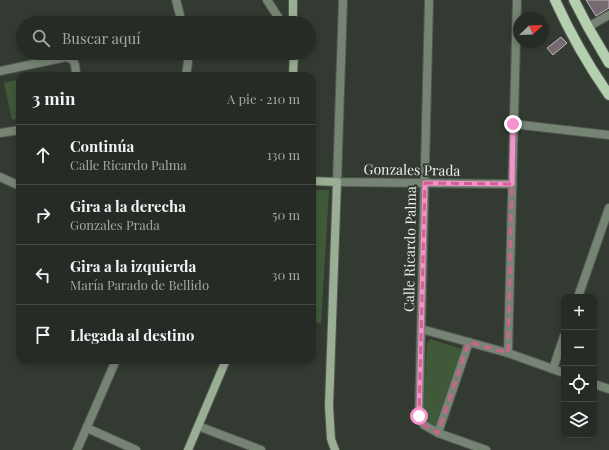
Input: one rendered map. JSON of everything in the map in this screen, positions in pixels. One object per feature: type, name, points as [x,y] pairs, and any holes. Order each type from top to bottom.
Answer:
[{"type":"main road","points":[[555,0],[575,40],[609,96]]},
{"type":"main road","points":[[574,0],[609,62]]},
{"type":"street","points":[[176,0],[180,16]]},
{"type":"street","points":[[267,0],[277,16]]},
{"type":"street","points":[[293,0],[293,16]]},
{"type":"street","points":[[335,450],[331,439],[329,406],[343,0]]},
{"type":"street","name":"Calle Ricardo Palma","points":[[429,0],[419,416],[424,425],[438,433]]},
{"type":"street","points":[[508,353],[517,0]]},
{"type":"street","points":[[588,27],[609,15]]},
{"type":"street","points":[[0,71],[52,60]]},
{"type":"street","points":[[72,60],[75,72]]},
{"type":"street","points":[[187,72],[188,60]]},
{"type":"street","points":[[294,60],[294,72]]},
{"type":"street","points":[[513,124],[609,135]]},
{"type":"street","points":[[0,133],[16,131]]},
{"type":"street","points":[[0,177],[16,184]]},
{"type":"street","name":"Gonzales Prada","points":[[316,181],[512,184]]},
{"type":"street","points":[[579,294],[609,208]]},
{"type":"street","points":[[421,329],[508,353],[561,372]]},
{"type":"street","points":[[469,342],[438,433],[486,450]]},
{"type":"street","points":[[553,369],[561,345]]},
{"type":"street","points":[[77,450],[114,364]]},
{"type":"street","points":[[188,450],[224,364]]},
{"type":"street","points":[[597,385],[609,389]]},
{"type":"street","points":[[198,426],[261,450]]},
{"type":"street","points":[[86,428],[136,450]]},
{"type":"highlighted area","points":[[425,183],[512,184],[508,353],[469,342],[438,433],[424,425],[419,416]]},
{"type":"green space","points":[[16,80],[16,119],[12,120],[4,83]]},
{"type":"green space","points":[[316,190],[329,190],[321,324],[316,322]]},
{"type":"green space","points":[[430,339],[462,349],[437,428],[427,422],[423,411],[427,343]]},
{"type":"building","points":[[586,0],[609,0],[609,8],[596,16]]},
{"type":"building","points":[[561,37],[567,43],[553,55],[547,48],[549,48]]},
{"type":"route","points":[[419,416],[425,183],[512,184],[513,124]]}]
